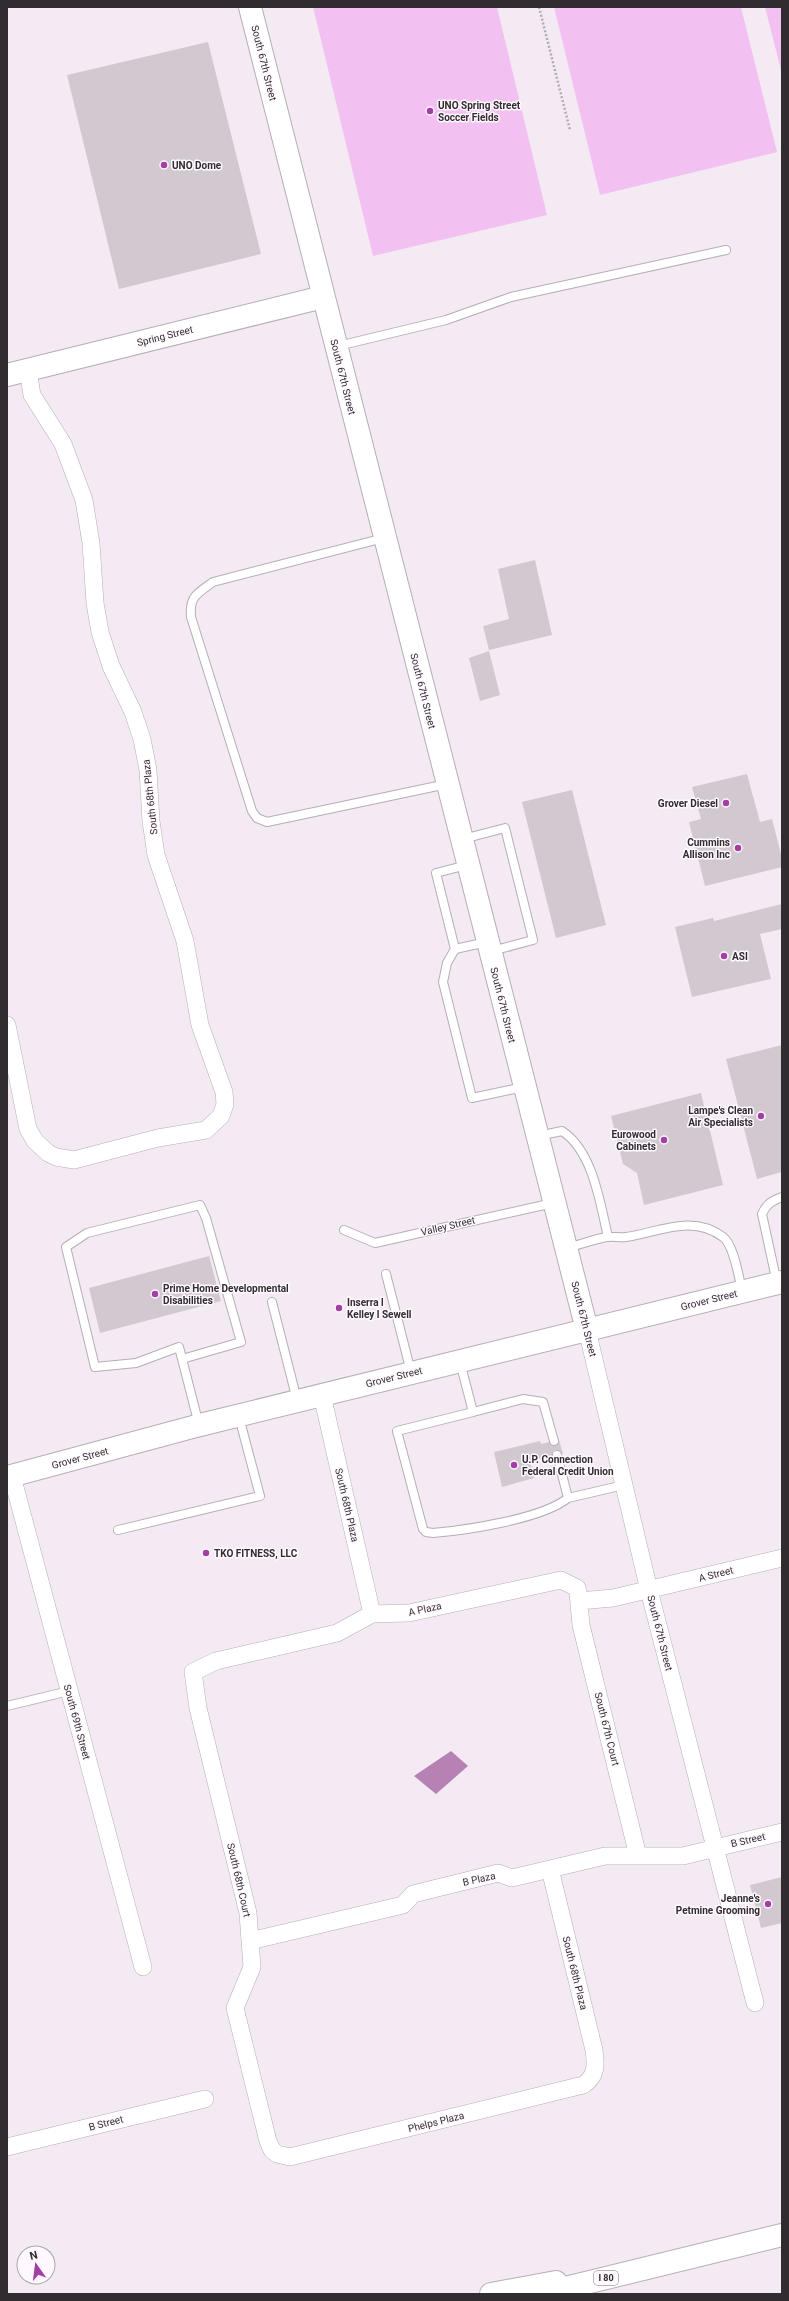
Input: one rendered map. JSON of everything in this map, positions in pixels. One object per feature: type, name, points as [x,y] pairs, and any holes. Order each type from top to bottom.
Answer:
[{"type":"main road","name":"South 67th Street","points":[[250,7],[536,1137],[587,1330]]},
{"type":"main road","name":"Spring Street","points":[[17,373],[323,297]]},
{"type":"main road","name":"Grover Street","points":[[9,1477],[297,1401],[780,1283]]},
{"type":"main road","name":"I 80","points":[[540,2294],[782,2234]]},
{"type":"main road","points":[[491,2294],[671,2262]]},
{"type":"street","name":"South 68th Plaza","points":[[7,1025],[28,1129],[35,1141],[56,1157],[74,1160],[131,1145],[206,1130],[221,1116],[225,1104],[224,1092],[200,1025],[185,942],[156,855],[151,821],[148,770],[142,739],[133,712],[110,666],[100,632],[95,603],[92,542],[84,500],[63,444],[17,373]]},
{"type":"street","name":"South 67th Street","points":[[587,1330],[649,1590],[755,2003]]},
{"type":"street","name":"South 68th Plaza","points":[[322,1395],[372,1614]]},
{"type":"street","name":"South 69th Street","points":[[9,1477],[69,1690],[143,1966]]},
{"type":"street","name":"A Street","points":[[649,1590],[782,1558]]},
{"type":"street","name":"A Plaza","points":[[193,1672],[216,1661],[338,1633],[372,1614],[409,1613],[556,1579],[577,1588],[578,1601]]},
{"type":"street","points":[[578,1601],[613,1598],[649,1590]]},
{"type":"street","name":"South 67th Court","points":[[578,1601],[581,1625],[638,1856]]},
{"type":"street","name":"South 68th Court","points":[[193,1672],[198,1708],[248,1913],[252,1967],[235,2008],[268,2141],[272,2150],[277,2154]]},
{"type":"street","name":"B Street","points":[[714,1848],[782,1832]]},
{"type":"street","name":"B Plaza","points":[[250,1940],[402,1905],[413,1894],[498,1873],[512,1878],[605,1856],[683,1856],[714,1848]]},
{"type":"street","name":"South 68th Plaza","points":[[550,1870],[594,2050],[596,2062],[592,2076]]},
{"type":"street","name":"Phelps Plaza","points":[[277,2154],[290,2157],[333,2148],[584,2085],[589,2082],[592,2076]]},
{"type":"street","name":"B Street","points":[[7,2148],[205,2099]]},
{"type":"lane","points":[[336,347],[446,320],[511,297],[726,250]]},
{"type":"lane","points":[[384,538],[213,582],[193,598],[190,607],[191,617],[252,811],[257,818],[267,822],[447,784]]},
{"type":"lane","points":[[455,949],[488,947],[533,940],[505,828],[461,839]]},
{"type":"lane","points":[[467,865],[436,873],[455,949],[447,963],[443,982],[472,1098],[524,1086]]},
{"type":"lane","points":[[536,1137],[562,1131],[572,1138],[582,1150],[599,1197],[608,1237]]},
{"type":"lane","points":[[780,1283],[762,1214],[768,1204],[782,1197]]},
{"type":"lane","name":"Valley Street","points":[[344,1230],[375,1243],[553,1203]]},
{"type":"lane","points":[[182,1359],[240,1342],[206,1218],[200,1205],[87,1233],[66,1247],[95,1367],[136,1363],[179,1347],[182,1359],[200,1426]]},
{"type":"lane","points":[[565,1248],[608,1237],[625,1237],[664,1227],[686,1225],[714,1232],[724,1237],[730,1245],[743,1292]]},
{"type":"lane","points":[[386,1274],[411,1373]]},
{"type":"lane","points":[[272,1302],[297,1401]]},
{"type":"lane","points":[[460,1361],[472,1412]]},
{"type":"lane","points":[[554,1441],[543,1402],[523,1399],[397,1431],[423,1529],[426,1532],[433,1533],[490,1525],[553,1508],[568,1498],[624,1485]]},
{"type":"lane","points":[[118,1530],[260,1496],[239,1416]]},
{"type":"lane","points":[[557,1455],[568,1498]]},
{"type":"lane","points":[[7,1706],[69,1690]]},
{"type":"path","points":[[539,7],[570,130]]},
{"type":"shaded area","name":"UNO Spring Street Soccer Fields","points":[[313,7],[497,7],[547,215],[373,256]]},
{"type":"shaded area","points":[[554,7],[741,7],[777,152],[600,195]]},
{"type":"shaded area","points":[[765,7],[782,7],[782,74]]},
{"type":"shaded area","points":[[451,1751],[468,1766],[436,1794],[414,1776]]},
{"type":"building","name":"UNO Dome","points":[[208,42],[261,254],[119,289],[67,75]]},
{"type":"building","points":[[535,560],[552,635],[489,650],[483,626],[509,619],[498,569]]},
{"type":"building","points":[[489,651],[500,695],[480,701],[469,658]]},
{"type":"building","points":[[747,774],[760,822],[772,819],[782,858],[782,867],[705,886],[689,822],[701,819],[692,787]]},
{"type":"building","points":[[572,790],[606,925],[556,938],[522,802]]},
{"type":"building","name":"ASI","points":[[782,904],[782,929],[760,934],[771,979],[692,997],[675,927],[713,918],[714,921]]},
{"type":"building","name":"Lampe's Clean Air Specialists","points":[[782,1045],[782,1172],[757,1179],[726,1059]]},
{"type":"building","name":"Eurowood Cabinets","points":[[701,1093],[723,1185],[644,1205],[637,1173],[623,1164],[611,1116]]},
{"type":"building","name":"Prime Home Developmental Disabilities","points":[[209,1256],[221,1301],[100,1333],[89,1288]]},
{"type":"building","name":"U.P. Connection Federal Credit Union","points":[[559,1440],[563,1454],[556,1450],[553,1451],[552,1456],[530,1461],[534,1478],[502,1487],[494,1452],[540,1441],[541,1444],[549,1442],[555,1446]]},
{"type":"building","name":"Jeanne's Petmine Grooming","points":[[782,1877],[782,1923],[761,1928],[750,1885]]},
{"type":"place","name":"UNO Spring Street Soccer Fields","points":[[430,111]]},
{"type":"place","name":"UNO Dome","points":[[164,165]]},
{"type":"place","name":"Grover Diesel","points":[[726,803]]},
{"type":"place","name":"Cummins Allison Inc","points":[[738,848]]},
{"type":"place","name":"ASI","points":[[724,956]]},
{"type":"place","name":"Lampe's Clean Air Specialists","points":[[761,1116]]},
{"type":"place","name":"Eurowood Cabinets","points":[[664,1140]]},
{"type":"place","name":"Prime Home Developmental Disabilities","points":[[155,1294]]},
{"type":"place","name":"Inserra l Kelley l Sewell","points":[[339,1308]]},
{"type":"place","name":"U.P. Connection Federal Credit Union","points":[[514,1465]]},
{"type":"place","name":"TKO FITNESS, LLC","points":[[206,1553]]},
{"type":"place","name":"Jeanne's Petmine Grooming","points":[[768,1904]]}]
